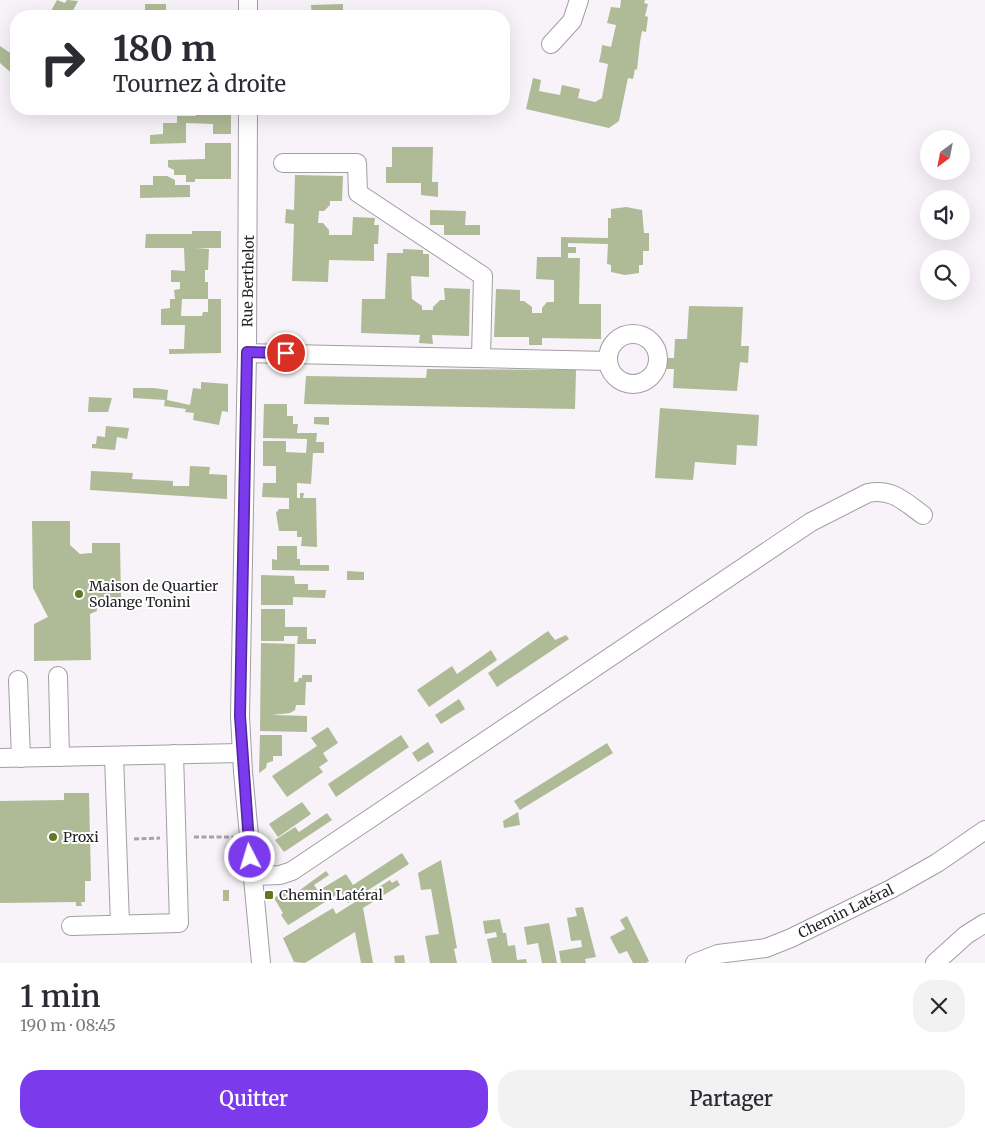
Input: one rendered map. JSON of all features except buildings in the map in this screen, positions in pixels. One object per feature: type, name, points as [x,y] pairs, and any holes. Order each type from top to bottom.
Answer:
[{"type":"street","points":[[551,44],[572,21],[580,0]]},
{"type":"street","name":"Rue Berthelot","points":[[248,115],[247,352],[241,596],[242,753],[261,963]]},
{"type":"street","points":[[283,162],[357,164],[358,192],[483,276],[481,357]]},
{"type":"street","points":[[247,352],[608,361]]},
{"type":"street","points":[[252,876],[280,875],[292,871],[811,522],[868,494],[876,492],[893,494],[923,515]]},
{"type":"street","points":[[58,676],[60,757]]},
{"type":"street","points":[[18,680],[21,758]]},
{"type":"street","points":[[0,758],[242,753]]},
{"type":"street","points":[[71,926],[179,922],[174,754]]},
{"type":"street","points":[[114,756],[120,924]]},
{"type":"street","name":"Chemin Latéral","points":[[695,963],[718,954],[766,948],[791,938],[891,889],[936,863],[985,830]]},
{"type":"street","points":[[936,963],[966,935],[985,923]]},
{"type":"place","name":"Maison de Quartier Solange Tonini","points":[[79,594]]},
{"type":"place","name":"Proxi","points":[[53,837]]},
{"type":"place","name":"Chemin Latéral","points":[[269,895]]},
{"type":"route","points":[[250,857],[240,735],[241,596],[247,352],[286,353]]}]
